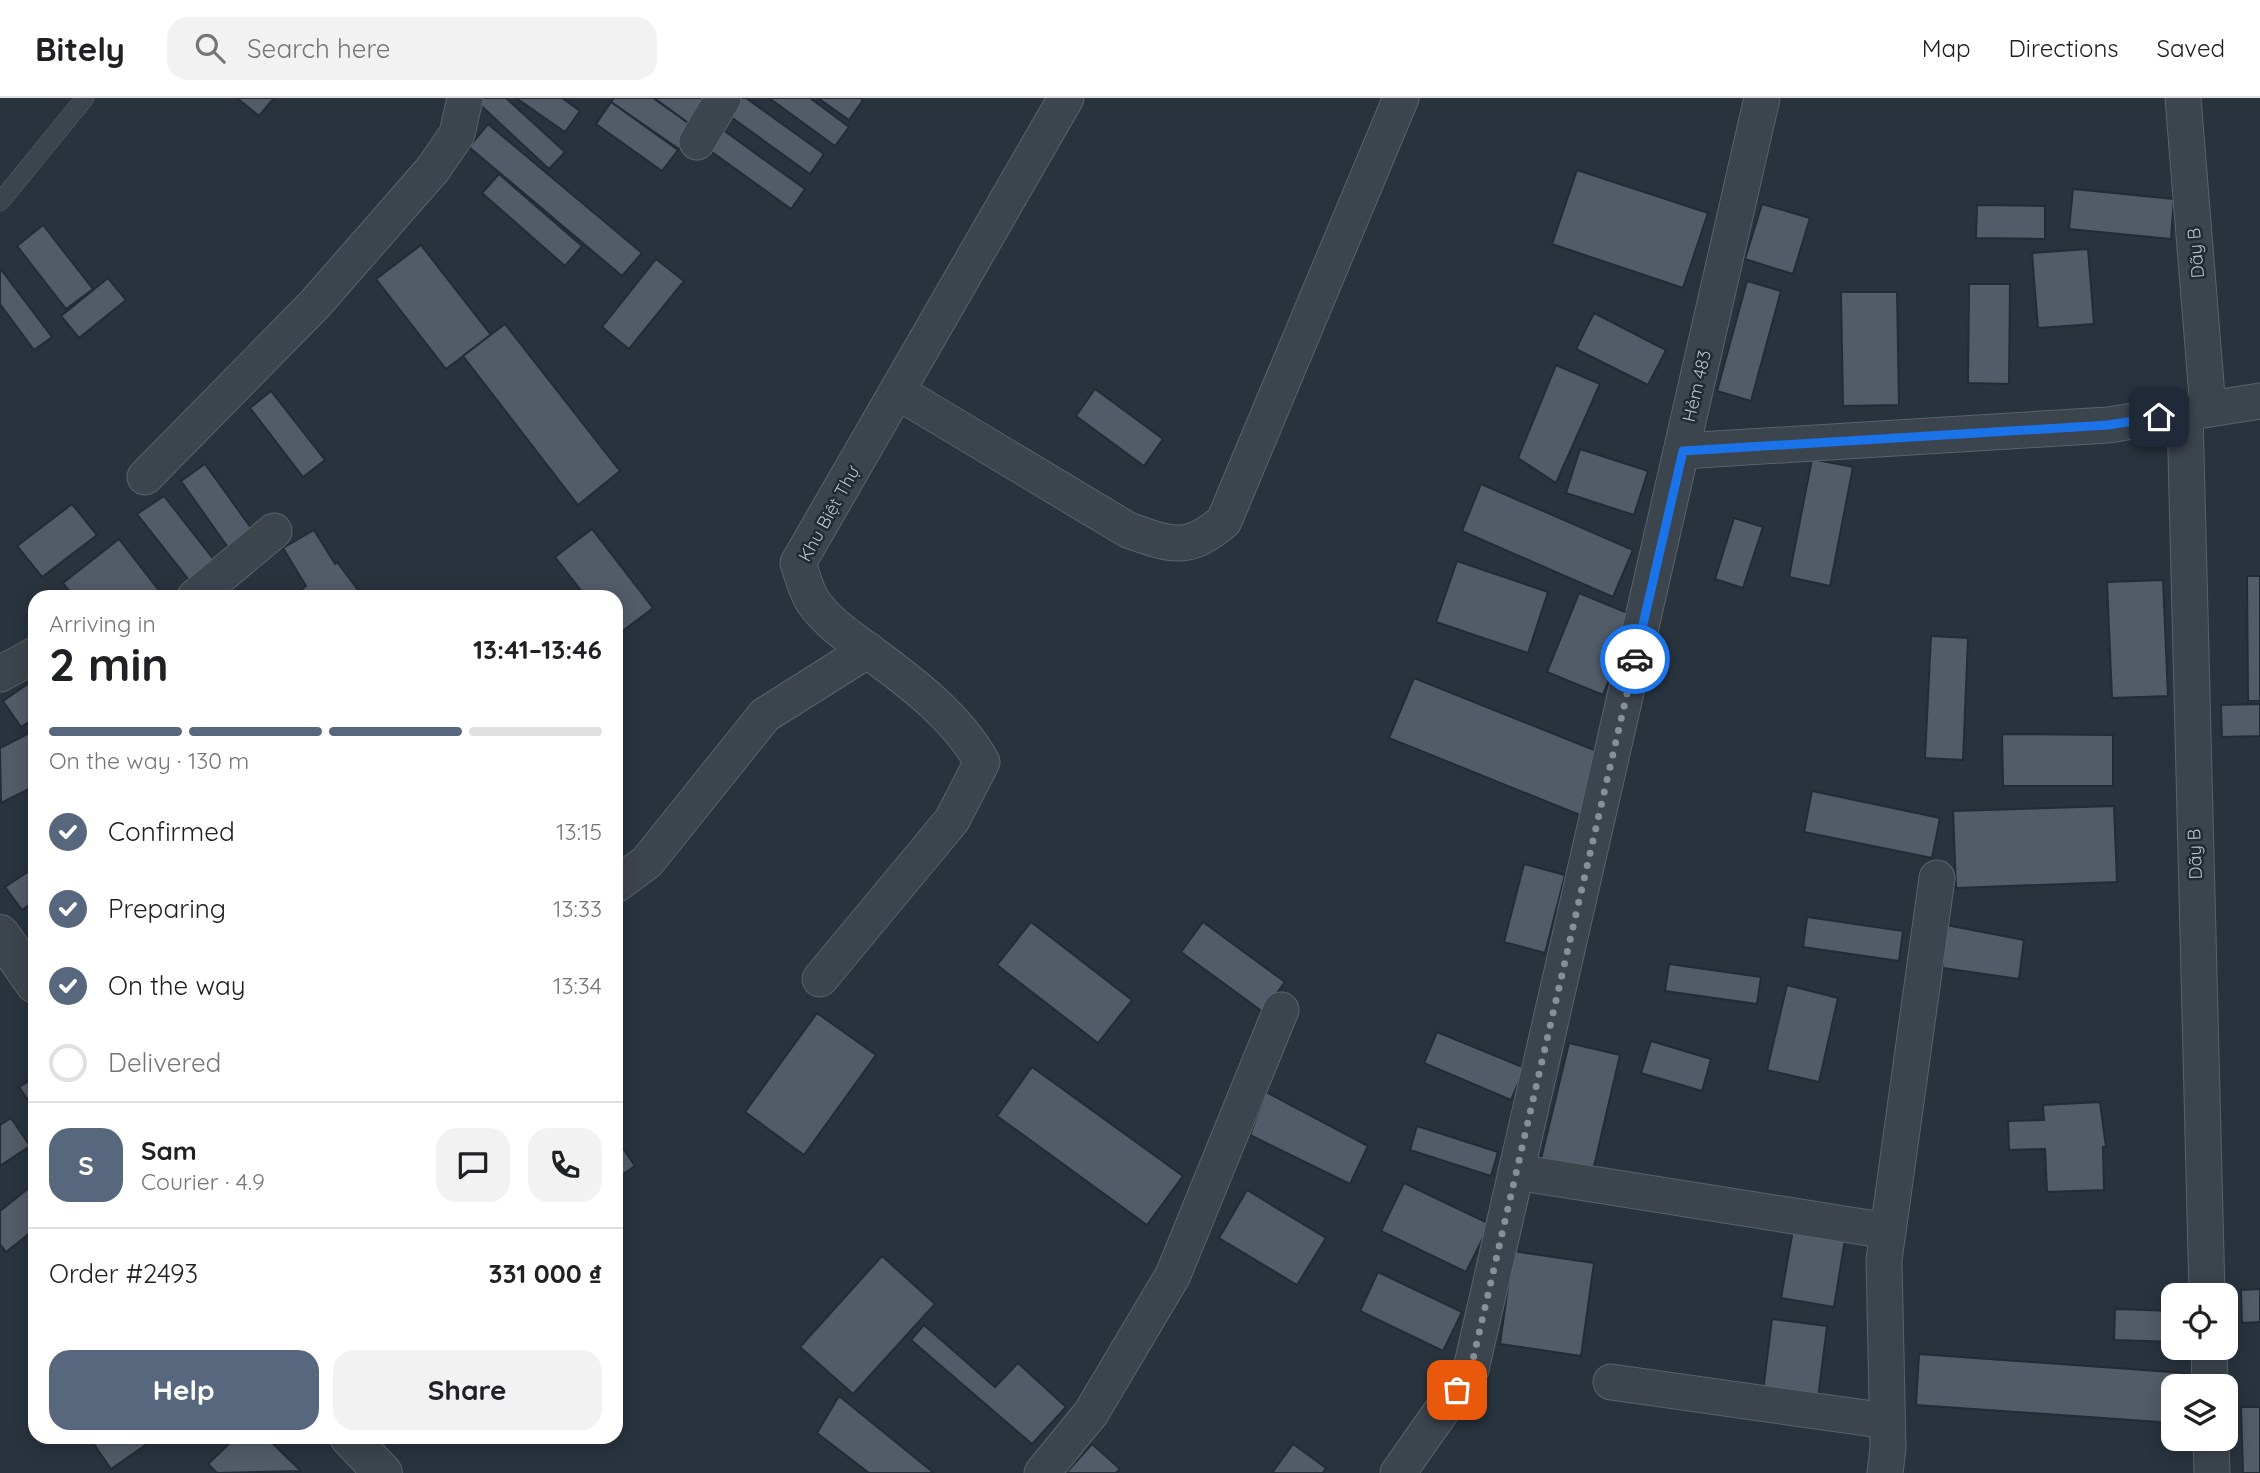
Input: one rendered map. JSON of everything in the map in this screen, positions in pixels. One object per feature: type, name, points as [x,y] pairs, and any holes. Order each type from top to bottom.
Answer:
[{"type":"street","points":[[145,477],[315,304],[433,169],[457,134],[464,98]]},
{"type":"street","points":[[696,142],[723,98]]},
{"type":"street","name":"Khu Biệt Thự","points":[[820,979],[952,820],[982,762],[970,741],[948,719],[905,679],[815,604],[799,563],[1066,98]]},
{"type":"street","points":[[898,393],[1128,530],[1161,542],[1203,540],[1224,521],[1401,98]]},
{"type":"street","name":"Hẻm 483","points":[[1398,1473],[1471,1368],[1762,98]]},
{"type":"street","name":"Dãy B","points":[[2183,98],[2197,411],[2207,1283]]},
{"type":"street","points":[[1683,451],[2108,425],[2260,401]]},
{"type":"street","points":[[203,590],[274,531]]},
{"type":"street","points":[[623,880],[648,862],[765,715],[868,650]]},
{"type":"street","points":[[0,674],[28,659]]},
{"type":"street","points":[[1885,1473],[1887,1420],[1884,1260],[1937,878]]},
{"type":"street","points":[[0,934],[28,974]]},
{"type":"street","points":[[1042,1473],[1091,1413],[1173,1275],[1281,1010]]},
{"type":"street","points":[[1517,1172],[1888,1231]]},
{"type":"street","points":[[1611,1382],[1887,1420]]},
{"type":"street","points":[[356,1444],[383,1473]]},
{"type":"street","points":[[2211,1451],[2212,1473]]},
{"type":"lane","points":[[0,202],[21,180],[85,98]]},
{"type":"building","points":[[237,98],[274,98],[259,116]]},
{"type":"building","points":[[506,98],[565,152],[549,169],[475,100]]},
{"type":"building","points":[[516,98],[562,98],[580,111],[565,132]]},
{"type":"building","points":[[614,98],[653,98],[694,127],[679,149],[611,102]]},
{"type":"building","points":[[654,98],[700,98],[710,105],[694,127]]},
{"type":"building","points":[[734,98],[746,98],[824,154],[810,174],[724,112]]},
{"type":"building","points":[[769,98],[810,98],[849,127],[835,146]]},
{"type":"building","points":[[818,98],[860,98],[863,100],[849,120]]},
{"type":"building","points":[[611,102],[678,150],[662,171],[596,124]]},
{"type":"building","points":[[488,124],[642,253],[622,276],[469,147]]},
{"type":"building","points":[[719,127],[805,189],[791,209],[705,147]]},
{"type":"building","points":[[1577,170],[1708,213],[1683,288],[1552,244]]},
{"type":"building","points":[[499,174],[582,246],[565,266],[482,193]]},
{"type":"building","points":[[2073,189],[2174,199],[2171,239],[2069,229]]},
{"type":"building","points":[[1762,204],[1810,218],[1793,274],[1745,259]]},
{"type":"building","points":[[1977,205],[2045,206],[2045,239],[1976,238]]},
{"type":"building","points":[[43,225],[93,289],[66,309],[17,246]]},
{"type":"building","points":[[421,245],[491,335],[446,369],[376,279]]},
{"type":"building","points":[[2088,249],[2094,324],[2038,328],[2032,253]]},
{"type":"building","points":[[656,259],[684,281],[629,349],[602,327]]},
{"type":"building","points":[[0,268],[52,337],[34,350],[0,304]]},
{"type":"building","points":[[108,278],[126,300],[79,338],[61,316]]},
{"type":"building","points":[[1747,281],[1781,291],[1751,401],[1717,391]]},
{"type":"building","points":[[1969,284],[2010,284],[2009,384],[1968,383]]},
{"type":"building","points":[[1841,292],[1897,292],[1899,405],[1843,406]]},
{"type":"building","points":[[1594,313],[1666,350],[1648,385],[1576,349]]},
{"type":"building","points":[[505,324],[620,471],[578,505],[463,356]]},
{"type":"building","points":[[1556,365],[1600,384],[1556,483],[1518,458]]},
{"type":"building","points":[[1095,389],[1163,439],[1144,466],[1076,416]]},
{"type":"building","points":[[271,391],[325,460],[303,477],[250,408]]},
{"type":"building","points":[[1580,449],[1648,471],[1634,515],[1566,493]]},
{"type":"building","points":[[1812,459],[1853,467],[1830,586],[1789,577]]},
{"type":"building","points":[[205,464],[259,539],[234,556],[181,481]]},
{"type":"building","points":[[1481,484],[1633,550],[1613,597],[1462,531]]},
{"type":"building","points":[[164,496],[218,565],[189,580],[137,514]]},
{"type":"building","points":[[72,504],[97,535],[42,577],[17,546]]},
{"type":"building","points":[[1734,518],[1763,527],[1743,588],[1715,579]]},
{"type":"building","points":[[592,529],[653,608],[623,631],[623,590],[581,590],[555,557]]},
{"type":"building","points":[[314,530],[335,564],[337,562],[358,590],[301,590],[306,586],[283,548]]},
{"type":"building","points":[[119,539],[159,590],[68,590],[63,583]]},
{"type":"building","points":[[1457,561],[1548,592],[1528,653],[1436,622]]},
{"type":"building","points":[[2247,576],[2260,576],[2260,701],[2248,701]]},
{"type":"building","points":[[2163,580],[2168,696],[2112,698],[2107,582]]},
{"type":"building","points":[[1579,593],[1635,616],[1603,695],[1547,672]]},
{"type":"building","points":[[1931,636],[1968,638],[1963,760],[1925,758]]},
{"type":"building","points":[[1414,678],[1604,754],[1580,815],[1389,738]]},
{"type":"building","points":[[28,684],[28,722],[21,727],[3,701]]},
{"type":"building","points":[[2260,704],[2260,736],[2222,737],[2221,705]]},
{"type":"building","points":[[28,734],[28,790],[1,803],[0,748]]},
{"type":"building","points":[[2002,734],[2113,735],[2113,786],[2003,786]]},
{"type":"building","points":[[1812,791],[1940,818],[1932,858],[1804,832]]},
{"type":"building","points":[[2114,806],[2117,882],[1956,888],[1953,811]]},
{"type":"building","points":[[1524,864],[1565,875],[1545,953],[1504,942]]},
{"type":"building","points":[[28,872],[28,906],[22,910],[5,887]]},
{"type":"building","points":[[1807,917],[1903,931],[1899,961],[1803,947]]},
{"type":"building","points":[[1031,922],[1132,1000],[1098,1043],[997,965]]},
{"type":"building","points":[[1203,922],[1285,982],[1263,1012],[1181,952]]},
{"type":"building","points":[[1941,924],[2024,940],[2019,979],[1943,968]]},
{"type":"building","points":[[1669,964],[1761,977],[1757,1004],[1665,991]]},
{"type":"building","points":[[1787,985],[1838,998],[1819,1082],[1767,1070]]},
{"type":"building","points":[[817,1013],[876,1055],[804,1155],[745,1112]]},
{"type":"building","points":[[1437,1032],[1525,1068],[1511,1100],[1424,1063]]},
{"type":"building","points":[[1651,1041],[1711,1059],[1702,1091],[1641,1073]]},
{"type":"building","points":[[1569,1043],[1620,1055],[1592,1175],[1540,1163]]},
{"type":"building","points":[[1032,1067],[1183,1176],[1147,1225],[997,1116]]},
{"type":"building","points":[[28,1081],[28,1100],[19,1087]]},
{"type":"building","points":[[1266,1092],[1368,1146],[1350,1184],[1250,1135]]},
{"type":"building","points":[[2100,1102],[2106,1147],[2103,1147],[2104,1190],[2047,1192],[2045,1149],[2009,1150],[2008,1121],[2044,1120],[2043,1105]]},
{"type":"building","points":[[11,1118],[28,1143],[28,1147],[0,1166],[0,1125]]},
{"type":"building","points":[[1417,1126],[1498,1152],[1491,1176],[1410,1150]]},
{"type":"building","points":[[623,1148],[635,1166],[623,1174]]},
{"type":"building","points":[[1404,1183],[1490,1224],[1466,1272],[1381,1231]]},
{"type":"building","points":[[28,1189],[28,1235],[6,1252],[0,1244],[0,1211]]},
{"type":"building","points":[[1247,1190],[1326,1238],[1297,1285],[1219,1238]]},
{"type":"building","points":[[1794,1224],[1846,1233],[1834,1307],[1781,1298]]},
{"type":"building","points":[[1513,1251],[1594,1263],[1581,1356],[1500,1344]]},
{"type":"building","points":[[882,1256],[935,1304],[853,1394],[800,1347]]},
{"type":"building","points":[[1378,1272],[1462,1312],[1443,1351],[1360,1311]]},
{"type":"building","points":[[2260,1289],[2260,1322],[2242,1323],[2241,1290]]},
{"type":"building","points":[[2115,1309],[2161,1311],[2161,1342],[2114,1340]]},
{"type":"building","points":[[1772,1319],[1827,1326],[1818,1398],[1763,1391]]},
{"type":"building","points":[[924,1325],[995,1387],[1018,1363],[1066,1407],[1032,1444],[911,1340]]},
{"type":"building","points":[[1919,1354],[2185,1373],[2161,1374],[2161,1422],[1916,1405]]},
{"type":"building","points":[[839,1396],[934,1473],[869,1473],[817,1433]]},
{"type":"building","points":[[2241,1407],[2260,1407],[2260,1473],[2243,1473]]},
{"type":"building","points":[[94,1444],[147,1444],[111,1469]]},
{"type":"building","points":[[229,1444],[273,1444],[301,1471],[217,1473],[208,1464]]},
{"type":"building","points":[[1092,1444],[1120,1469],[1116,1473],[1066,1473]]},
{"type":"building","points":[[1293,1444],[1326,1468],[1323,1473],[1272,1473]]},
{"type":"way so far","points":[[1457,1390],[1471,1368],[1635,659]]},
{"type":"route","points":[[1635,659],[1683,451],[2108,425],[2159,417]]}]
